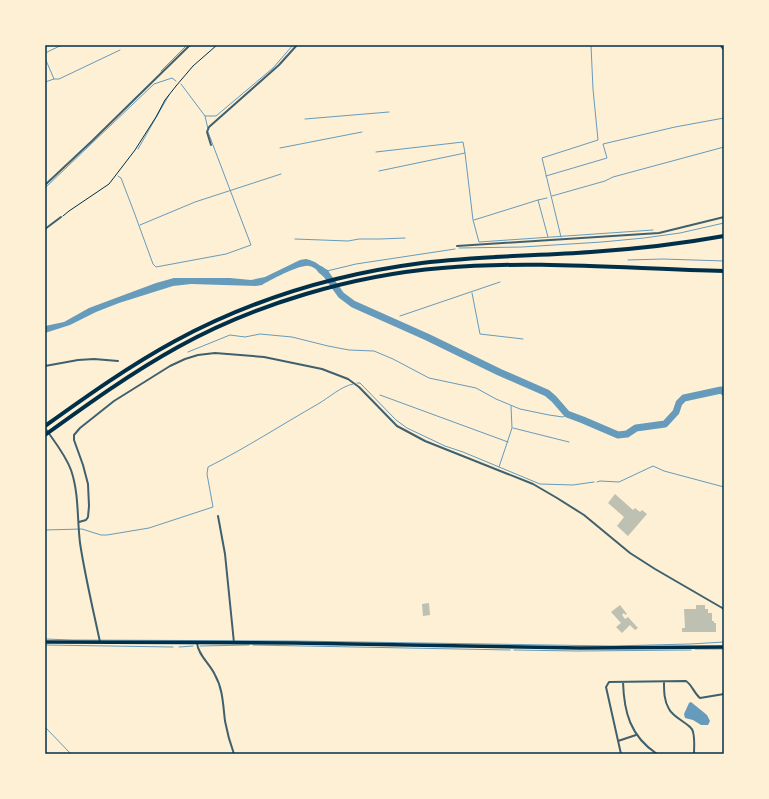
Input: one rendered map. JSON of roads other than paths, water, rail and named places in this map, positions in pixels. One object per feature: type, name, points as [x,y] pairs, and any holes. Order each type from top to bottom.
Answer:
[{"type":"highway","points":[[45,427],[126,370],[199,329],[258,304],[324,282],[364,273],[422,263],[483,257],[614,250],[672,244],[724,236]]},
{"type":"highway","points":[[45,435],[130,375],[180,346],[260,310],[344,284],[397,273],[459,266],[568,265],[724,271]]},
{"type":"main road","points":[[45,642],[580,648],[724,646]]},
{"type":"street","points":[[45,185],[92,142],[190,45]]},
{"type":"street","points":[[211,145],[207,132],[208,127],[279,65],[297,45]]},
{"type":"street","points":[[720,45],[724,49]]},
{"type":"street","points":[[457,246],[658,233],[724,217]]},
{"type":"street","points":[[45,229],[61,218]]},
{"type":"street","points":[[79,522],[86,520],[88,517],[89,506],[88,484],[74,440],[74,435],[80,428],[114,401],[170,366],[185,359],[198,355],[215,353],[264,357],[322,369],[348,379],[359,387],[397,426],[425,440],[533,484],[584,515],[630,553],[724,609]]},
{"type":"street","points":[[45,366],[78,360],[94,359],[118,361]]},
{"type":"street","points":[[45,427],[67,461],[73,477],[77,500],[79,531],[87,581],[101,643]]},
{"type":"street","points":[[218,516],[225,554],[234,643]]},
{"type":"street","points":[[197,643],[199,651],[212,668],[218,681],[234,754]]},
{"type":"street","points":[[621,754],[606,687],[610,682],[686,681],[700,698],[724,694]]},
{"type":"street","points":[[623,682],[626,710],[636,735],[657,754]]},
{"type":"street","points":[[664,682],[665,700],[669,710],[676,718],[691,727],[693,732],[694,754]]},
{"type":"street","points":[[618,741],[636,735]]},
{"type":"water","points":[[306,259],[313,261],[328,270],[330,275],[324,277],[317,270],[309,266],[305,266],[299,267],[262,285],[256,286],[191,284],[173,286],[119,303],[96,312],[70,325],[45,333],[45,326],[64,322],[89,308],[156,283],[174,278],[230,278],[251,280],[265,277],[300,260]]},
{"type":"water","points":[[691,702],[707,715],[710,721],[708,725],[701,725],[693,720],[685,718],[684,714],[689,703]]},
{"type":"waterway","points":[[45,53],[62,45]]},
{"type":"waterway","points":[[161,71],[187,45]]},
{"type":"waterway","points":[[181,84],[205,116],[216,116],[273,68],[293,45]]},
{"type":"waterway","points":[[561,237],[542,158],[598,140],[593,89],[591,45]]},
{"type":"waterway","points":[[54,79],[59,79],[120,50]]},
{"type":"waterway","points":[[45,58],[54,79],[45,82]]},
{"type":"waterway","points":[[45,188],[154,84],[172,78],[176,81]]},
{"type":"waterway","points":[[138,149],[169,95]]},
{"type":"waterway","points":[[305,119],[389,112]]},
{"type":"waterway","points":[[205,116],[208,129]]},
{"type":"waterway","points":[[546,176],[607,158],[603,144],[675,127],[724,118]]},
{"type":"waterway","points":[[118,176],[121,178],[153,264],[156,267],[226,254],[251,245],[208,132]]},
{"type":"waterway","points":[[280,148],[362,132]]},
{"type":"waterway","points":[[376,152],[463,142],[465,153],[379,171]]},
{"type":"waterway","points":[[552,196],[605,181],[613,177],[724,147]]},
{"type":"waterway","points":[[465,153],[473,220],[479,242],[653,230]]},
{"type":"waterway","points":[[140,225],[195,202],[281,174]]},
{"type":"waterway","points":[[547,198],[538,200],[548,237]]},
{"type":"waterway","points":[[474,220],[538,200]]},
{"type":"waterway","points":[[459,248],[522,247],[602,242],[680,233],[724,223]]},
{"type":"waterway","points":[[295,239],[348,241],[359,239],[405,238]]},
{"type":"waterway","points":[[327,271],[356,264],[455,249]]},
{"type":"waterway","points":[[628,260],[663,259],[724,261]]},
{"type":"waterway","points":[[321,270],[326,274],[341,295],[353,304],[547,393],[567,414],[618,435],[627,434],[636,428],[665,424],[676,412],[679,403],[684,398],[721,390],[724,392]]},
{"type":"waterway","points":[[400,316],[500,282]]},
{"type":"waterway","points":[[472,293],[480,334],[523,339]]},
{"type":"waterway","points":[[188,352],[230,335],[245,337],[260,334],[292,337],[349,350],[374,351],[429,378],[476,388],[496,399],[520,409],[563,417],[567,414]]},
{"type":"waterway","points":[[357,383],[360,383],[396,420],[407,428],[445,446],[540,484],[573,485],[594,482]]},
{"type":"waterway","points":[[45,530],[82,529],[101,535],[107,535],[149,528],[213,507],[207,474],[208,467],[318,404],[339,390],[353,384]]},
{"type":"waterway","points":[[380,395],[508,442]]},
{"type":"waterway","points":[[499,467],[512,428],[511,406]]},
{"type":"waterway","points":[[513,428],[569,442]]},
{"type":"waterway","points":[[597,482],[619,482],[653,466],[664,471],[724,487]]},
{"type":"waterway","points":[[45,639],[612,646],[724,642]]},
{"type":"waterway","points":[[45,645],[173,647]]},
{"type":"waterway","points":[[200,646],[249,645]]},
{"type":"waterway","points":[[253,645],[510,650]]},
{"type":"waterway","points":[[179,647],[193,646]]},
{"type":"waterway","points":[[695,649],[724,649]]},
{"type":"waterway","points":[[514,650],[691,650]]},
{"type":"waterway","points":[[45,727],[71,754]]}]
